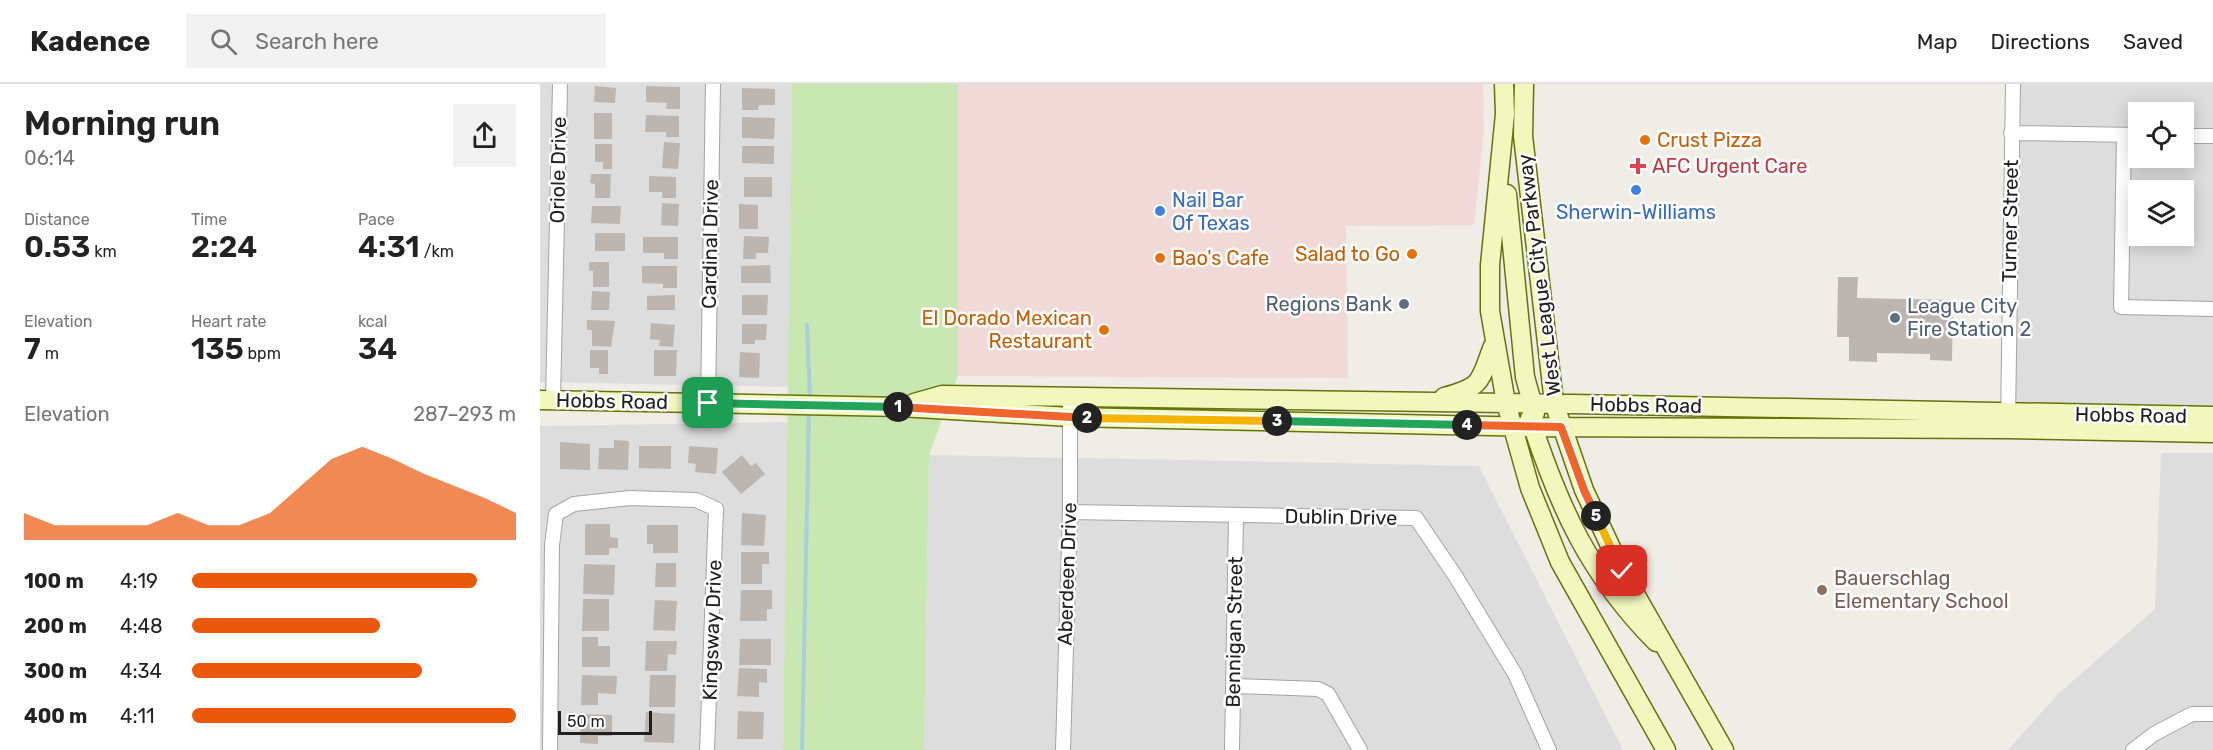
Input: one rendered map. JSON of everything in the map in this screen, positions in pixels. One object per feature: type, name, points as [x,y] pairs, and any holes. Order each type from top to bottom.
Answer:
[{"type":"street","name":"Oriole Drive","points":[[547,400],[560,84]]},
{"type":"street","name":"Cardinal Drive","points":[[708,403],[713,84]]},
{"type":"street","name":"West League City Parkway","points":[[1504,84],[1505,114],[1490,265],[1490,311],[1506,403],[1530,488],[1560,562],[1666,750]]},
{"type":"street","name":"West League City Parkway","points":[[1524,84],[1523,136],[1554,404],[1584,490],[1622,571],[1724,750]]},
{"type":"street","name":"Turner Street","points":[[2008,421],[2013,84]]},
{"type":"street","points":[[1505,114],[1510,239],[1525,377],[1536,427],[1561,503],[1587,556],[1632,618],[1676,666]]},
{"type":"street","points":[[2012,133],[2128,135]]},
{"type":"street","points":[[2124,135],[2121,307],[2213,309]]},
{"type":"street","points":[[2194,136],[2213,136]]},
{"type":"street","points":[[1425,402],[1472,388],[1485,372],[1494,342]]},
{"type":"street","name":"Hobbs Road","points":[[900,407],[942,395],[1529,403],[2008,421],[2213,433]]},
{"type":"street","name":"Aberdeen Drive","points":[[1063,750],[1070,512],[1070,397]]},
{"type":"street","name":"Hobbs Road","points":[[547,400],[900,407],[1070,417],[1536,427],[2213,416]]},
{"type":"street","name":"Kingsway Drive","points":[[550,750],[552,545],[556,514],[574,504],[630,498],[696,500],[716,509],[707,750]]},
{"type":"street","name":"Dublin Drive","points":[[1070,512],[1416,518],[1515,674],[1549,750]]},
{"type":"street","name":"Bennigan Street","points":[[1232,750],[1236,515]]},
{"type":"street","points":[[1234,686],[1318,688],[1328,694],[1360,750]]},
{"type":"street","points":[[2133,750],[2154,734],[2193,714],[2213,714]]},
{"type":"shaded area","points":[[540,84],[792,84],[789,387],[540,382]]},
{"type":"shaded area","points":[[958,84],[1483,84],[1484,130],[1474,225],[1346,226],[1348,378],[958,376]]},
{"type":"shaded area","points":[[2014,84],[2213,84],[2213,416],[2008,413]]},
{"type":"shaded area","points":[[788,422],[783,750],[540,750],[540,426]]},
{"type":"shaded area","points":[[2161,453],[2213,453],[2213,750],[2008,750],[2058,694],[2155,609]]},
{"type":"shaded area","points":[[929,455],[1479,466],[1623,750],[924,750]]},
{"type":"green space","points":[[792,84],[958,84],[958,376],[929,455],[924,750],[783,750]]},
{"type":"building","points":[[595,86],[616,88],[615,103],[594,102]]},
{"type":"building","points":[[646,86],[680,87],[680,109],[666,109],[667,103],[646,102]]},
{"type":"building","points":[[742,88],[775,89],[775,105],[759,105],[758,110],[742,110]]},
{"type":"building","points":[[594,113],[612,113],[612,139],[594,139]]},
{"type":"building","points":[[646,115],[679,116],[679,137],[666,137],[666,132],[645,132]]},
{"type":"building","points":[[742,117],[775,118],[774,139],[742,138]]},
{"type":"building","points":[[664,142],[680,143],[678,169],[662,168]]},
{"type":"building","points":[[595,144],[612,144],[612,169],[603,169],[603,162],[595,162]]},
{"type":"building","points":[[742,146],[774,146],[774,164],[742,163]]},
{"type":"building","points":[[591,174],[611,174],[610,198],[595,198],[595,184],[590,183]]},
{"type":"building","points":[[649,176],[676,177],[676,198],[662,198],[662,192],[649,192]]},
{"type":"building","points":[[744,177],[772,177],[772,197],[744,197]]},
{"type":"building","points":[[662,203],[679,204],[678,226],[661,225]]},
{"type":"building","points":[[739,204],[758,205],[758,229],[739,229]]},
{"type":"building","points":[[592,206],[621,206],[620,224],[591,223]]},
{"type":"building","points":[[595,233],[625,233],[625,251],[595,251]]},
{"type":"building","points":[[744,236],[769,237],[768,253],[756,253],[756,259],[743,259]]},
{"type":"building","points":[[643,237],[678,237],[678,259],[664,259],[664,253],[643,253]]},
{"type":"building","points":[[589,262],[609,262],[609,287],[593,287],[593,271],[589,271]]},
{"type":"building","points":[[770,265],[771,283],[741,283],[741,266]]},
{"type":"building","points":[[642,266],[677,266],[677,288],[663,288],[663,284],[642,283]]},
{"type":"building","name":"League City Fire Station 2","points":[[1838,277],[1858,277],[1857,298],[1953,300],[1952,361],[1930,360],[1930,354],[1877,353],[1877,362],[1849,361],[1849,337],[1837,337]]},
{"type":"building","points":[[592,291],[610,292],[609,310],[591,310]]},
{"type":"building","points":[[675,295],[675,310],[647,310],[647,296]]},
{"type":"building","points":[[742,295],[768,295],[767,315],[742,315]]},
{"type":"building","points":[[587,320],[615,321],[611,347],[592,346],[592,330],[587,330]]},
{"type":"building","points":[[651,323],[675,325],[673,347],[659,346],[660,340],[650,339]]},
{"type":"building","points":[[742,324],[767,324],[766,340],[755,340],[755,344],[742,344]]},
{"type":"building","points":[[590,350],[608,350],[608,374],[599,374],[599,368],[590,368]]},
{"type":"building","points":[[654,350],[677,350],[676,376],[654,376]]},
{"type":"building","points":[[740,352],[760,353],[759,378],[739,377]]},
{"type":"building","points":[[614,440],[629,441],[628,470],[598,469],[599,448],[614,448]]},
{"type":"building","points":[[560,442],[590,444],[590,470],[560,469]]},
{"type":"building","points":[[639,446],[671,446],[671,469],[639,468]]},
{"type":"building","points":[[689,446],[718,448],[716,474],[695,472],[696,464],[688,463]]},
{"type":"building","points":[[742,455],[751,466],[756,463],[765,474],[741,494],[722,472]]},
{"type":"building","points":[[742,513],[766,515],[764,546],[741,545]]},
{"type":"building","points":[[585,524],[610,524],[610,537],[618,538],[618,548],[609,548],[609,555],[585,555]]},
{"type":"building","points":[[647,525],[678,525],[678,553],[653,553],[653,544],[647,544]]},
{"type":"building","points":[[741,552],[769,552],[769,564],[762,564],[762,584],[741,584]]},
{"type":"building","points":[[656,563],[676,563],[676,587],[655,587]]},
{"type":"building","points":[[584,564],[615,565],[614,595],[583,594]]},
{"type":"building","points":[[741,590],[772,590],[772,609],[767,609],[767,621],[740,621]]},
{"type":"building","points":[[583,599],[609,599],[609,631],[582,631]]},
{"type":"building","points":[[655,600],[677,601],[675,631],[653,630]]},
{"type":"building","points":[[582,637],[598,637],[598,646],[610,646],[610,667],[582,667]]},
{"type":"building","points":[[740,639],[771,639],[771,665],[739,665]]},
{"type":"building","points":[[646,641],[677,641],[676,655],[668,654],[667,671],[645,671]]},
{"type":"building","points":[[739,668],[767,669],[767,683],[759,682],[759,697],[737,696]]},
{"type":"building","points":[[582,675],[617,676],[616,694],[598,693],[598,705],[581,705]]},
{"type":"building","points":[[650,675],[676,675],[675,707],[649,707]]},
{"type":"building","points":[[738,711],[764,712],[763,739],[737,739]]},
{"type":"building","points":[[646,712],[675,714],[674,743],[644,742]]},
{"type":"building","points":[[581,714],[612,715],[612,736],[598,736],[598,744],[580,743]]},
{"type":"waterway","points":[[807,325],[810,399]]},
{"type":"waterway","points":[[802,750],[809,410]]},
{"type":"place","name":"Crust Pizza","points":[[1645,140]]},
{"type":"place","name":"AFC Urgent Care","points":[[1638,166]]},
{"type":"place","name":"Sherwin-Williams","points":[[1636,190]]},
{"type":"place","name":"Nail Bar Of Texas","points":[[1160,211]]},
{"type":"place","name":"Salad to Go","points":[[1412,254]]},
{"type":"place","name":"Bao's Cafe","points":[[1160,258]]},
{"type":"place","name":"Regions Bank","points":[[1404,304]]},
{"type":"place","name":"League City Fire Station 2","points":[[1895,318]]},
{"type":"place","name":"El Dorado Mexican Restaurant","points":[[1104,330]]},
{"type":"place","name":"Bauerschlag Elementary School","points":[[1822,590]]},
{"type":"route","points":[[708,403],[900,407],[1070,417],[1561,427],[1584,490],[1622,571]]}]
